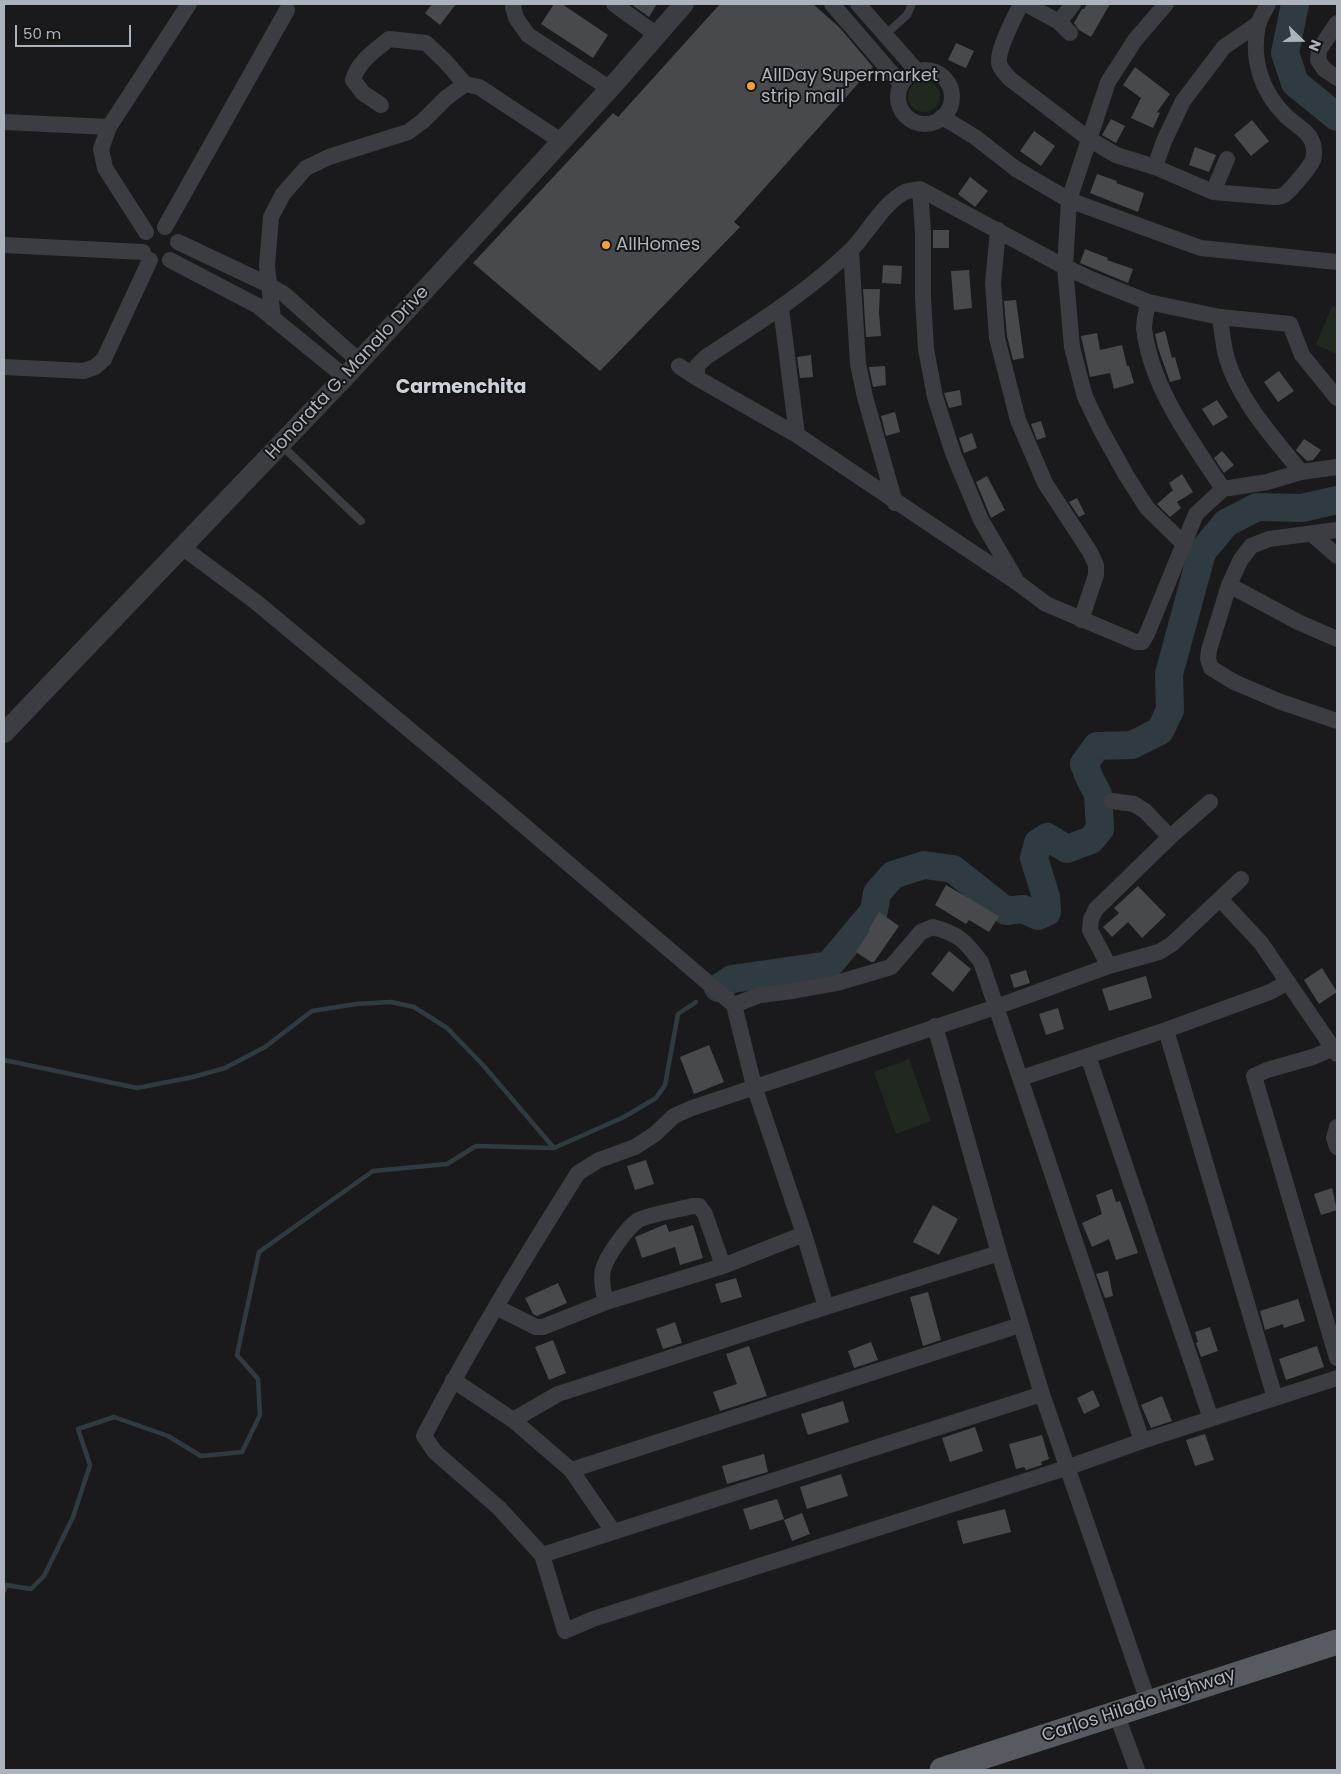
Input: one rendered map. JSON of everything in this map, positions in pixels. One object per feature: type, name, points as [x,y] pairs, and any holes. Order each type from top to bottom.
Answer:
[{"type":"main road","name":"Carlos Hilado Highway","points":[[942,1770],[1337,1642]]},
{"type":"street","points":[[146,232],[106,168],[101,149],[108,127],[189,4]]},
{"type":"street","points":[[514,4],[516,18],[528,35],[609,88]]},
{"type":"street","points":[[614,4],[657,35]]},
{"type":"street","name":"Honorata G. Manalo Drive","points":[[4,733],[345,377],[466,247],[684,4]]},
{"type":"street","points":[[832,4],[901,84]]},
{"type":"street","points":[[858,4],[917,71]]},
{"type":"street","points":[[1021,4],[1007,30],[999,62],[1002,70],[1010,79],[1089,139],[1116,155],[1155,167],[1213,192],[1273,197],[1282,196],[1290,190],[1313,160],[1313,143],[1308,134],[1287,118],[1275,104],[1258,72],[1256,54],[1259,23],[1268,4]]},
{"type":"street","points":[[1026,4],[1064,28],[1073,4]]},
{"type":"street","points":[[1166,4],[1135,40],[1108,82],[1069,200],[1065,266],[1072,347],[1086,397],[1118,460],[1147,508],[1184,544]]},
{"type":"street","points":[[165,227],[287,10]]},
{"type":"street","points":[[1155,167],[1164,141],[1183,101],[1224,47],[1259,23]]},
{"type":"street","points":[[1337,23],[1319,50],[1318,60],[1324,69],[1337,78]]},
{"type":"street","points":[[381,105],[363,92],[353,80],[356,70],[369,55],[389,39],[426,43],[465,84],[479,87],[560,141]]},
{"type":"street","points":[[917,71],[933,72],[940,75],[950,88],[950,104],[942,117],[934,122],[925,124],[908,118],[898,102],[901,84],[910,74],[917,71]]},
{"type":"street","points":[[273,319],[267,266],[271,217],[283,194],[306,168],[329,157],[408,132],[424,121],[446,98],[465,84]]},
{"type":"street","points":[[942,117],[975,137],[1016,169],[1069,200],[1201,248],[1337,262]]},
{"type":"street","points":[[4,122],[108,127]]},
{"type":"street","points":[[1213,192],[1227,159]]},
{"type":"street","points":[[920,189],[923,232],[922,298],[926,349],[935,398],[953,453],[981,520],[1018,583]]},
{"type":"street","points":[[696,378],[697,366],[706,356],[781,308],[851,250],[890,204],[906,191],[920,189],[1093,280],[1148,302],[1220,318],[1290,324],[1302,355],[1337,398]]},
{"type":"street","points":[[4,244],[147,256],[160,263],[170,260],[177,252],[178,242],[174,232],[165,227],[155,227],[146,232],[142,242],[147,256],[104,358],[95,367],[84,371],[4,367]]},
{"type":"street","points":[[998,230],[993,283],[998,338],[1018,420],[1045,483],[1096,564],[1096,575],[1081,620]]},
{"type":"street","points":[[178,242],[284,294],[359,361]]},
{"type":"street","points":[[851,250],[858,364],[867,405],[895,503]]},
{"type":"street","points":[[170,260],[258,306],[345,377]]},
{"type":"street","points":[[1148,302],[1144,326],[1155,370],[1162,388],[1193,443],[1223,489]]},
{"type":"street","points":[[781,308],[797,435]]},
{"type":"street","points":[[1220,318],[1227,358],[1236,381],[1260,420],[1301,472]]},
{"type":"street","points":[[679,366],[696,378],[797,435],[895,503],[1018,583],[1046,604],[1136,642],[1142,642],[1147,634],[1196,514],[1223,489],[1267,482],[1301,472],[1337,467]]},
{"type":"street","points":[[1337,530],[1269,539],[1251,546],[1240,561],[1229,585],[1209,650],[1208,660],[1211,668],[1234,682],[1281,702],[1337,721]]},
{"type":"street","points":[[1312,534],[1337,556]]},
{"type":"street","points":[[182,546],[272,614],[734,1005],[754,1086],[804,1234],[826,1307]]},
{"type":"street","points":[[1229,585],[1298,622],[1337,639]]},
{"type":"street","points":[[1112,801],[1134,804],[1145,811],[1170,837]]},
{"type":"street","points":[[1110,966],[1090,930],[1091,919],[1096,909],[1170,837],[1210,802]]},
{"type":"street","points":[[1241,879],[1172,944],[1159,952],[1110,966],[996,1007],[692,1108],[674,1116],[655,1134],[635,1147],[599,1160],[586,1167],[578,1173],[496,1307],[453,1380],[424,1436],[435,1452],[499,1508],[542,1555],[565,1631],[593,1619],[1066,1468],[1142,1441],[1337,1378]]},
{"type":"street","points":[[1220,898],[1261,944],[1336,1051],[1267,1070],[1254,1076],[1337,1358]]},
{"type":"street","points":[[734,1005],[760,995],[837,983],[891,967],[921,932],[933,927],[947,930],[966,942],[981,962],[1142,1441]]},
{"type":"street","points":[[1021,1078],[1166,1030],[1270,992],[1288,982]]},
{"type":"street","points":[[935,1026],[1020,1325],[1066,1468],[1149,1704]]},
{"type":"street","points":[[1166,1030],[1275,1398]]},
{"type":"street","points":[[1088,1056],[1211,1419]]},
{"type":"street","points":[[1337,1127],[1334,1138],[1337,1148]]},
{"type":"street","points":[[606,1302],[601,1286],[602,1270],[628,1229],[638,1220],[699,1206],[705,1214],[723,1266]]},
{"type":"street","points":[[496,1307],[536,1326],[543,1327],[606,1302],[723,1266],[804,1234]]},
{"type":"street","points":[[513,1420],[558,1394],[999,1253]]},
{"type":"street","points":[[572,1470],[1020,1325]]},
{"type":"street","points":[[453,1380],[513,1420],[572,1470],[613,1531]]},
{"type":"street","points":[[542,1555],[1042,1394]]},
{"type":"street","points":[[1116,1713],[1137,1770]]},
{"type":"lane","points":[[885,35],[907,15],[912,4]]},
{"type":"lane","points":[[281,445],[361,521]]},
{"type":"shaded area","points":[[924,80],[936,84],[940,96],[936,108],[924,112],[912,108],[908,96],[912,84]]},
{"type":"shaded area","points":[[1332,306],[1337,308],[1337,354],[1316,345]]},
{"type":"shaded area","points":[[909,1059],[931,1121],[896,1134],[874,1072]]},
{"type":"building","points":[[432,4],[456,4],[440,25],[425,13]]},
{"type":"building","points":[[554,4],[562,4],[608,35],[593,58],[541,24]]},
{"type":"building","points":[[631,4],[657,4],[649,17]]},
{"type":"building","points":[[720,4],[813,4],[840,28],[873,67],[734,222],[740,227],[600,371],[473,263],[613,113],[618,117]]},
{"type":"building","points":[[1087,4],[1110,4],[1091,37],[1079,30],[1074,23]]},
{"type":"building","points":[[956,43],[974,51],[966,68],[948,60]]},
{"type":"building","points":[[1135,67],[1170,94],[1157,112],[1160,113],[1153,128],[1131,118],[1141,98],[1123,85]]},
{"type":"building","points":[[1111,119],[1125,126],[1116,143],[1102,135]]},
{"type":"building","points":[[1252,120],[1269,141],[1251,156],[1234,135]]},
{"type":"building","points":[[1034,131],[1055,146],[1041,166],[1020,151]]},
{"type":"building","points":[[1195,147],[1216,155],[1209,172],[1189,165]]},
{"type":"building","points":[[1097,174],[1144,193],[1138,212],[1090,193]]},
{"type":"building","points":[[970,177],[988,191],[975,207],[958,194]]},
{"type":"building","points":[[933,230],[949,230],[949,248],[933,248]]},
{"type":"building","points":[[1085,249],[1108,258],[1107,260],[1133,269],[1128,283],[1080,263]]},
{"type":"building","points":[[883,265],[902,266],[901,284],[882,283]]},
{"type":"building","points":[[969,270],[972,308],[954,310],[951,271]]},
{"type":"building","points":[[863,289],[880,289],[879,313],[881,336],[866,337]]},
{"type":"building","points":[[1016,300],[1024,358],[1013,360],[1007,336],[1004,301]]},
{"type":"building","points":[[1165,331],[1172,358],[1175,357],[1181,379],[1170,382],[1155,334]]},
{"type":"building","points":[[1097,333],[1100,350],[1122,345],[1127,366],[1129,366],[1134,383],[1114,389],[1110,373],[1090,377],[1081,336]]},
{"type":"building","points":[[811,355],[813,377],[800,378],[797,357]]},
{"type":"building","points":[[885,366],[886,385],[873,387],[869,367]]},
{"type":"building","points":[[1279,371],[1294,391],[1278,402],[1264,382]]},
{"type":"building","points":[[960,390],[962,405],[949,408],[944,393]]},
{"type":"building","points":[[1217,400],[1228,417],[1213,426],[1202,409]]},
{"type":"building","points":[[895,412],[900,432],[886,436],[881,416]]},
{"type":"building","points":[[1041,421],[1046,437],[1037,440],[1031,424]]},
{"type":"building","points":[[972,433],[977,448],[964,453],[959,438]]},
{"type":"building","points":[[1304,439],[1321,450],[1313,460],[1307,461],[1296,450]]},
{"type":"building","points":[[1222,451],[1234,465],[1224,473],[1214,458]]},
{"type":"building","points":[[1182,474],[1193,492],[1177,502],[1181,508],[1170,517],[1157,504],[1173,490],[1169,483]]},
{"type":"building","points":[[987,476],[1005,510],[991,518],[976,482]]},
{"type":"building","points":[[1077,498],[1085,514],[1079,517],[1069,502]]},
{"type":"building","points":[[946,885],[999,916],[989,932],[969,920],[966,924],[935,905]]},
{"type":"building","points":[[1138,886],[1166,915],[1142,938],[1128,922],[1112,937],[1103,927],[1119,913],[1114,908]]},
{"type":"building","points":[[879,912],[899,926],[874,962],[871,962],[856,952]]},
{"type":"building","points":[[949,951],[971,969],[953,992],[931,974]]},
{"type":"building","points":[[1322,968],[1337,992],[1319,1004],[1304,980]]},
{"type":"building","points":[[1026,970],[1030,983],[1014,988],[1010,975]]},
{"type":"building","points":[[1146,976],[1152,998],[1109,1011],[1102,989]]},
{"type":"building","points":[[1058,1008],[1064,1029],[1046,1035],[1039,1014]]},
{"type":"building","points":[[709,1045],[724,1082],[694,1094],[680,1057]]},
{"type":"building","points":[[646,1160],[654,1184],[635,1190],[627,1166]]},
{"type":"building","points":[[1332,1188],[1337,1210],[1321,1215],[1314,1194]]},
{"type":"building","points":[[1112,1189],[1116,1202],[1120,1201],[1138,1253],[1116,1260],[1109,1239],[1092,1247],[1082,1223],[1102,1214],[1096,1195]]},
{"type":"building","points":[[933,1205],[958,1219],[939,1255],[913,1242]]},
{"type":"building","points":[[666,1224],[669,1232],[693,1225],[703,1258],[680,1265],[675,1247],[642,1258],[635,1237]]},
{"type":"building","points":[[1108,1271],[1113,1296],[1105,1298],[1096,1274]]},
{"type":"building","points":[[736,1278],[742,1297],[721,1303],[715,1284]]},
{"type":"building","points":[[558,1283],[567,1303],[537,1316],[533,1314],[525,1298]]},
{"type":"building","points":[[928,1292],[941,1340],[923,1346],[910,1297]]},
{"type":"building","points":[[1298,1299],[1305,1321],[1284,1328],[1283,1324],[1265,1330],[1260,1311]]},
{"type":"building","points":[[675,1322],[682,1343],[663,1349],[656,1329]]},
{"type":"building","points":[[1210,1327],[1218,1351],[1201,1357],[1196,1343],[1198,1342],[1195,1332]]},
{"type":"building","points":[[553,1340],[566,1373],[549,1380],[535,1347]]},
{"type":"building","points":[[871,1342],[878,1360],[854,1368],[848,1351]]},
{"type":"building","points":[[749,1346],[767,1396],[720,1411],[713,1392],[737,1384],[726,1354]]},
{"type":"building","points":[[1317,1346],[1324,1367],[1286,1380],[1279,1359]]},
{"type":"building","points":[[1093,1390],[1100,1406],[1084,1414],[1077,1398]]},
{"type":"building","points":[[1162,1396],[1172,1421],[1151,1428],[1141,1405]]},
{"type":"building","points":[[843,1401],[849,1422],[808,1435],[801,1414]]},
{"type":"building","points":[[975,1427],[983,1451],[950,1462],[942,1438]]},
{"type":"building","points":[[1205,1434],[1214,1460],[1195,1466],[1186,1440]]},
{"type":"building","points":[[1042,1435],[1049,1459],[1041,1462],[1042,1465],[1026,1470],[1024,1467],[1016,1469],[1009,1444]]},
{"type":"building","points":[[764,1454],[768,1472],[727,1484],[722,1466]]},
{"type":"building","points":[[841,1474],[848,1496],[807,1509],[800,1487]]},
{"type":"building","points":[[777,1499],[784,1519],[750,1530],[743,1509]]},
{"type":"building","points":[[1005,1509],[1011,1532],[963,1544],[957,1521]]},
{"type":"building","points":[[802,1513],[810,1534],[792,1541],[784,1520]]},
{"type":"waterway","points":[[1295,4],[1285,53],[1295,83],[1337,117]]},
{"type":"waterway","points":[[718,988],[732,979],[829,965],[874,911],[877,893],[893,875],[924,865],[953,869],[1006,911],[1023,909],[1038,916],[1047,912],[1046,897],[1034,858],[1038,843],[1047,837],[1067,849],[1091,840],[1100,829],[1098,794],[1084,764],[1097,746],[1132,745],[1160,731],[1170,710],[1169,674],[1202,552],[1226,523],[1257,507],[1302,508],[1337,500]]},
{"type":"waterway","points":[[4,1060],[137,1088],[193,1077],[225,1068],[265,1047],[312,1011],[356,1004],[391,1002],[414,1007],[447,1028],[483,1065],[554,1148]]},
{"type":"waterway","points":[[4,1591],[6,1585],[31,1589],[44,1576],[73,1517],[90,1465],[78,1429],[114,1417],[168,1436],[201,1456],[242,1452],[260,1415],[258,1379],[237,1355],[259,1252],[373,1171],[447,1164],[476,1146],[554,1148],[624,1117],[656,1098],[665,1085],[678,1014],[696,1002]]},
{"type":"place","name":"AllDay Supermarket strip mall","points":[[751,86]]},
{"type":"place","name":"AllHomes","points":[[606,245]]},
{"type":"district","name":"Carmenchita","points":[[461,388]]}]
